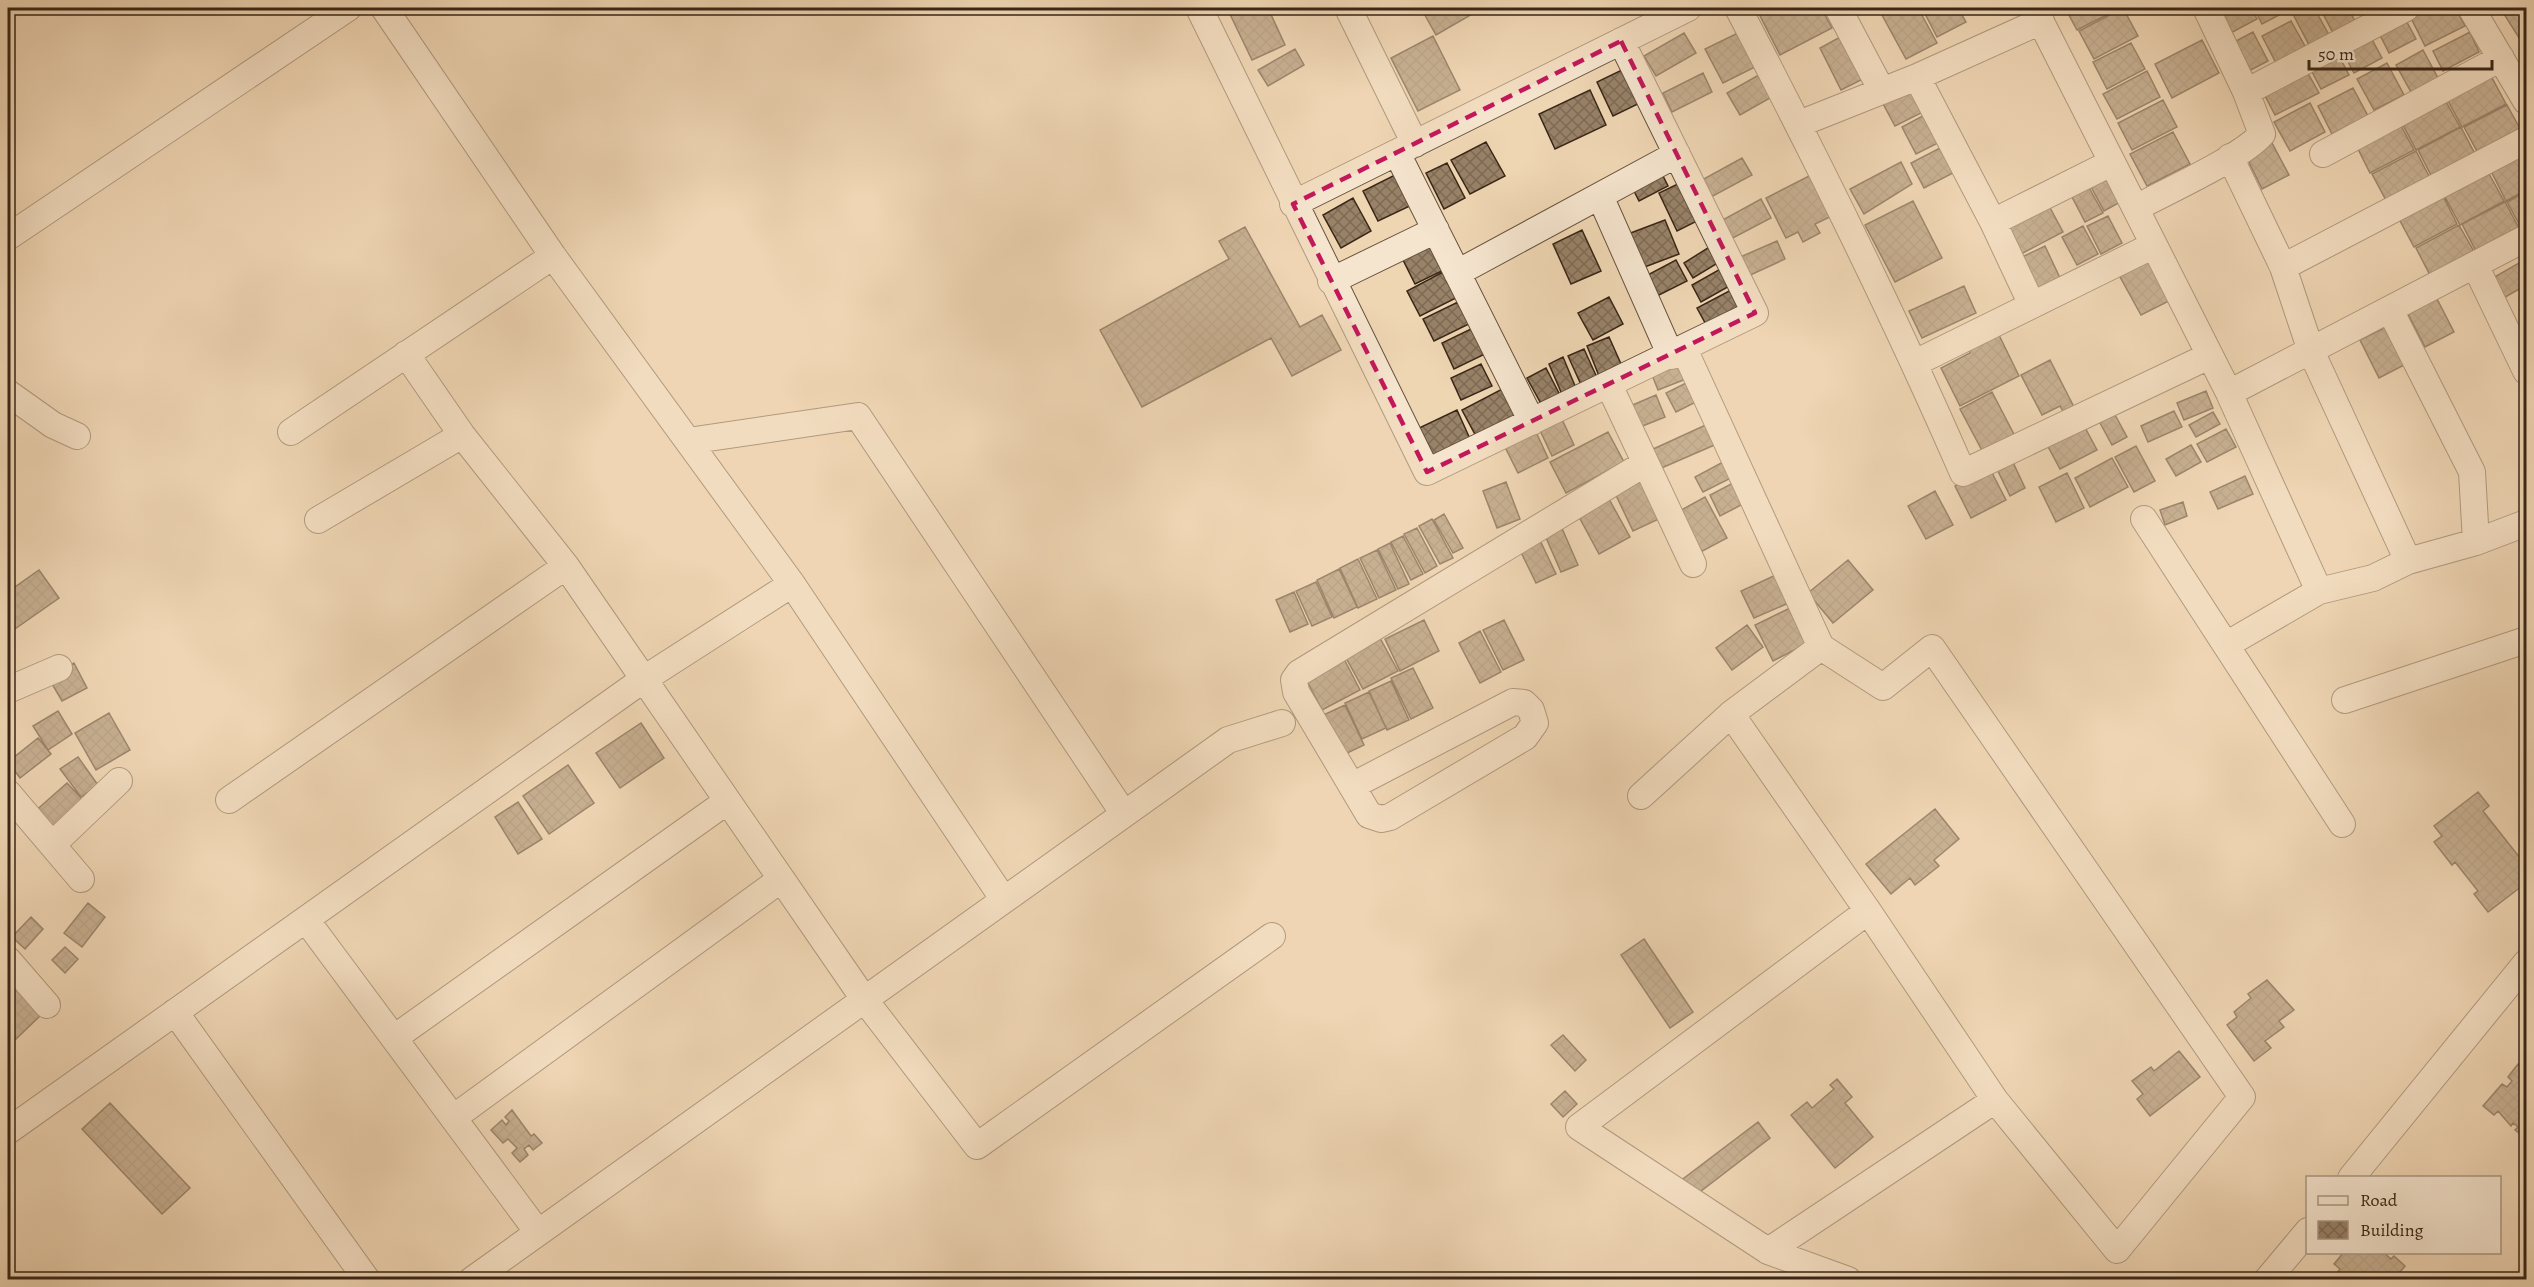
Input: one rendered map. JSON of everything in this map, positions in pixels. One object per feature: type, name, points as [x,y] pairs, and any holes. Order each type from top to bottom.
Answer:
[{"type":"street","points":[[8,237],[348,8]]},
{"type":"street","points":[[384,8],[553,256],[792,584],[1004,900]]},
{"type":"street","points":[[1199,8],[1293,204],[1427,472],[1755,313],[1621,41]]},
{"type":"street","points":[[1348,8],[1406,149],[1436,230],[1532,422]]},
{"type":"street","points":[[1293,204],[1688,8]]},
{"type":"street","points":[[1738,8],[1799,124],[1915,363],[1963,473],[2209,356]]},
{"type":"street","points":[[1838,8],[1882,92]]},
{"type":"street","points":[[2136,208],[2230,157],[2256,141],[2262,134],[2246,92],[2206,8]]},
{"type":"street","points":[[2246,92],[2406,8]]},
{"type":"street","points":[[2471,8],[2526,101]]},
{"type":"street","points":[[1799,124],[1917,77],[2038,14],[2111,163],[2229,393],[2319,591]]},
{"type":"street","points":[[2323,154],[2501,58]]},
{"type":"street","points":[[1917,77],[1993,222],[2032,305]]},
{"type":"street","points":[[2283,267],[2526,140]]},
{"type":"street","points":[[1457,273],[1677,154]]},
{"type":"street","points":[[2230,157],[2283,267],[2311,351],[2408,561]]},
{"type":"street","points":[[1993,222],[2111,163]]},
{"type":"street","points":[[1600,196],[1821,647],[1883,687],[1932,648],[2242,1097],[2116,1250],[1995,1100],[1868,911],[1731,714]]},
{"type":"street","points":[[1331,281],[1436,230]]},
{"type":"street","points":[[2229,393],[2526,238]]},
{"type":"street","points":[[1915,363],[2154,244]]},
{"type":"street","points":[[291,432],[553,256]]},
{"type":"street","points":[[2475,265],[2524,360]]},
{"type":"street","points":[[2390,310],[2472,472],[2476,542]]},
{"type":"street","points":[[406,354],[462,435],[566,566],[726,802],[864,999],[977,1146],[1272,936]]},
{"type":"street","points":[[1609,385],[1644,464],[1693,564]]},
{"type":"street","points":[[8,393],[53,426],[77,436]]},
{"type":"street","points":[[688,441],[858,416],[1124,814]]},
{"type":"street","points":[[318,520],[462,435]]},
{"type":"street","points":[[1352,786],[1513,702],[1524,703],[1531,710],[1535,723],[1525,737],[1390,818],[1381,819],[1369,815],[1296,692],[1294,680],[1299,673],[1644,464]]},
{"type":"street","points":[[2144,519],[2342,824]]},
{"type":"street","points":[[2226,645],[2319,591],[2373,578],[2408,561],[2476,542],[2526,523]]},
{"type":"street","points":[[229,800],[566,566]]},
{"type":"street","points":[[8,1131],[307,921],[644,679],[792,584]]},
{"type":"street","points":[[2345,700],[2526,640]]},
{"type":"street","points":[[1641,796],[1731,714],[1821,647]]},
{"type":"street","points":[[8,690],[59,668]]},
{"type":"street","points":[[471,1280],[1228,740],[1282,723]]},
{"type":"street","points":[[52,845],[119,781]]},
{"type":"street","points":[[8,793],[81,879]]},
{"type":"street","points":[[394,1038],[726,802]]},
{"type":"street","points":[[453,1118],[780,880]]},
{"type":"street","points":[[1848,1280],[1768,1251],[1579,1127],[1868,911]]},
{"type":"street","points":[[307,921],[537,1231]]},
{"type":"street","points":[[8,960],[47,1005]]},
{"type":"street","points":[[2353,1176],[2526,963]]},
{"type":"street","points":[[175,1012],[367,1280]]},
{"type":"street","points":[[1768,1251],[1995,1100]]},
{"type":"street","points":[[2268,1280],[2306,1232]]},
{"type":"highlighted area","points":[[1621,41],[1755,313],[1427,472],[1293,204]]},
{"type":"building","points":[[1227,8],[1268,8],[1285,45],[1252,60]]},
{"type":"building","points":[[1421,8],[1471,8],[1474,13],[1436,35]]},
{"type":"building","points":[[1756,8],[1821,8],[1832,28],[1780,55]]},
{"type":"building","points":[[1896,8],[1918,8],[1937,43],[1906,59],[1882,15]]},
{"type":"building","points":[[1922,8],[1958,8],[1966,22],[1937,37]]},
{"type":"building","points":[[2065,8],[2120,8],[2077,30]]},
{"type":"building","points":[[2123,8],[2138,36],[2094,59],[2079,31]]},
{"type":"building","points":[[2224,8],[2251,8],[2257,19],[2227,35],[2215,12]]},
{"type":"building","points":[[2254,8],[2285,8],[2287,11],[2262,24]]},
{"type":"building","points":[[2306,8],[2314,8],[2329,35],[2309,45],[2293,14]]},
{"type":"building","points":[[2320,8],[2348,8],[2356,23],[2334,35]]},
{"type":"building","points":[[2422,8],[2455,8],[2465,26],[2425,46],[2409,14]]},
{"type":"building","points":[[2514,8],[2526,8],[2526,49],[2504,14]]},
{"type":"building","points":[[2402,13],[2416,39],[2389,53],[2376,27]]},
{"type":"building","points":[[2291,21],[2306,48],[2276,63],[2262,36]]},
{"type":"building","points":[[1744,30],[1761,64],[1723,83],[1705,49]]},
{"type":"building","points":[[2253,32],[2268,61],[2247,72],[2232,43]]},
{"type":"building","points":[[2368,32],[2382,58],[2354,73],[2340,47]]},
{"type":"building","points":[[2470,32],[2479,52],[2443,71],[2433,51]]},
{"type":"building","points":[[1684,33],[1696,53],[1656,76],[1644,56]]},
{"type":"building","points":[[1433,36],[1460,90],[1418,111],[1391,58]]},
{"type":"building","points":[[1842,36],[1863,79],[1841,90],[1820,48]]},
{"type":"building","points":[[2202,40],[2219,73],[2172,98],[2155,64]]},
{"type":"building","points":[[2131,43],[2145,69],[2107,89],[2093,62]]},
{"type":"building","points":[[1295,49],[1304,65],[1268,86],[1258,70]]},
{"type":"building","points":[[2336,50],[2349,75],[2321,89],[2308,64]]},
{"type":"building","points":[[2423,50],[2438,78],[2411,92],[2396,65]]},
{"type":"building","points":[[2387,63],[2404,95],[2374,110],[2357,79]]},
{"type":"building","points":[[1626,68],[1642,102],[1613,116],[1597,82]]},
{"type":"building","points":[[2305,68],[2319,93],[2275,115],[2262,90]]},
{"type":"building","points":[[2147,71],[2160,97],[2117,119],[2103,94]]},
{"type":"building","points":[[1764,72],[1777,94],[1740,115],[1727,93]]},
{"type":"building","points":[[1703,73],[1712,92],[1672,112],[1663,93]]},
{"type":"building","points":[[2490,74],[2506,104],[2462,127],[2446,97]]},
{"type":"building","points":[[1916,82],[1929,109],[1895,126],[1881,100]]},
{"type":"building","points":[[2353,88],[2368,116],[2332,134],[2318,106]]},
{"type":"building","points":[[1590,90],[1606,125],[1555,149],[1539,114]]},
{"type":"building","points":[[2444,98],[2460,127],[2416,150],[2401,121]]},
{"type":"building","points":[[2163,100],[2177,127],[2132,150],[2118,123]]},
{"type":"building","points":[[2310,103],[2325,132],[2290,151],[2274,122]]},
{"type":"building","points":[[2507,105],[2523,134],[2480,157],[2464,127]]},
{"type":"building","points":[[1930,112],[1944,140],[1916,154],[1902,127]]},
{"type":"building","points":[[2398,120],[2414,150],[2370,173],[2355,143]]},
{"type":"building","points":[[2461,127],[2477,158],[2434,181],[2418,150]]},
{"type":"building","points":[[2173,132],[2190,164],[2147,186],[2130,154]]},
{"type":"building","points":[[2271,141],[2289,175],[2262,189],[2245,154]]},
{"type":"building","points":[[1486,142],[1505,176],[1470,194],[1451,160]]},
{"type":"building","points":[[1940,148],[1953,173],[1924,188],[1911,163]]},
{"type":"building","points":[[2416,151],[2432,182],[2388,204],[2372,174]]},
{"type":"building","points":[[2526,152],[2526,190],[2506,201],[2491,171]]},
{"type":"building","points":[[1742,158],[1752,175],[1711,197],[1702,180]]},
{"type":"building","points":[[1901,162],[1912,184],[1864,214],[1850,189]]},
{"type":"building","points":[[1447,163],[1465,198],[1444,209],[1426,173]]},
{"type":"building","points":[[1660,170],[1668,186],[1639,201],[1631,185]]},
{"type":"building","points":[[2111,172],[2124,200],[2104,211],[2089,183]]},
{"type":"building","points":[[2488,172],[2504,201],[2460,225],[2444,195]]},
{"type":"building","points":[[1397,174],[1412,205],[1378,221],[1363,191]]},
{"type":"building","points":[[1811,175],[1832,216],[1815,224],[1820,233],[1803,242],[1798,232],[1786,238],[1766,198]]},
{"type":"building","points":[[1682,182],[1701,219],[1677,231],[1659,193]]},
{"type":"building","points":[[2087,184],[2103,213],[2085,222],[2070,193]]},
{"type":"building","points":[[2526,192],[2526,230],[2523,231],[2507,202]]},
{"type":"building","points":[[2442,194],[2457,224],[2414,247],[2398,217]]},
{"type":"building","points":[[1353,198],[1371,231],[1341,248],[1323,215]]},
{"type":"building","points":[[1761,199],[1771,218],[1729,240],[1719,222]]},
{"type":"building","points":[[1913,201],[1942,258],[1895,282],[1865,225]]},
{"type":"building","points":[[2505,202],[2521,232],[2478,255],[2462,224]]},
{"type":"building","points":[[2048,204],[2063,232],[2021,254],[2006,226]]},
{"type":"building","points":[[2108,216],[2122,243],[2101,254],[2087,226]]},
{"type":"building","points":[[1665,220],[1679,254],[1642,268],[1628,234]]},
{"type":"building","points":[[2459,225],[2476,255],[2432,279],[2416,248]]},
{"type":"building","points":[[2083,226],[2098,254],[2077,265],[2062,237]]},
{"type":"building","points":[[1245,227],[1300,327],[1322,315],[1341,350],[1292,376],[1271,338],[1142,407],[1100,330],[1229,259],[1219,241]]},
{"type":"building","points":[[1582,230],[1601,271],[1571,284],[1553,244]]},
{"type":"building","points":[[1430,237],[1446,269],[1415,284],[1399,252]]},
{"type":"building","points":[[1777,241],[1785,259],[1746,277],[1738,258]]},
{"type":"building","points":[[1711,246],[1721,261],[1693,278],[1684,263]]},
{"type":"building","points":[[2045,246],[2060,278],[2038,289],[2022,257]]},
{"type":"building","points":[[2526,259],[2526,285],[2502,299],[2491,279]]},
{"type":"building","points":[[1676,260],[1687,281],[1653,298],[1642,278]]},
{"type":"building","points":[[2148,260],[2169,301],[2141,315],[2119,275]]},
{"type":"building","points":[[1724,267],[1733,284],[1701,302],[1692,285]]},
{"type":"building","points":[[1443,272],[1456,298],[1420,316],[1407,291]]},
{"type":"building","points":[[1964,286],[1976,313],[1922,338],[1909,311]]},
{"type":"building","points":[[1733,289],[1745,312],[1709,330],[1697,308]]},
{"type":"building","points":[[2435,295],[2454,332],[2425,347],[2406,310]]},
{"type":"building","points":[[1609,297],[1623,324],[1593,340],[1578,313]]},
{"type":"building","points":[[1458,302],[1469,324],[1434,341],[1423,319]]},
{"type":"building","points":[[2388,326],[2408,363],[2379,378],[2360,340]]},
{"type":"building","points":[[1473,328],[1485,354],[1454,369],[1442,343]]},
{"type":"building","points":[[1997,331],[2019,376],[1960,406],[1941,368],[1970,353],[1967,346]]},
{"type":"building","points":[[1609,337],[1622,366],[1599,376],[1587,346]]},
{"type":"building","points":[[1584,349],[1599,382],[1583,389],[1568,356]]},
{"type":"building","points":[[1563,357],[1578,393],[1564,399],[1549,364]]},
{"type":"building","points":[[1683,357],[1691,377],[1658,390],[1650,370]]},
{"type":"building","points":[[2050,360],[2075,409],[2065,415],[2060,406],[2042,415],[2021,375]]},
{"type":"building","points":[[1481,364],[1492,386],[1461,400],[1451,378]]},
{"type":"building","points":[[1546,368],[1563,401],[1545,411],[1527,378]]},
{"type":"building","points":[[1692,380],[1702,399],[1676,412],[1666,393]]},
{"type":"building","points":[[1508,386],[1523,417],[1478,440],[1462,410]]},
{"type":"building","points":[[2206,391],[2213,408],[2184,420],[2177,403]]},
{"type":"building","points":[[1992,392],[2018,442],[1986,458],[1960,409]]},
{"type":"building","points":[[1656,395],[1665,417],[1630,431],[1621,410]]},
{"type":"building","points":[[1457,410],[1471,441],[1433,458],[1419,428]]},
{"type":"building","points":[[2174,411],[2182,427],[2148,442],[2141,426]]},
{"type":"building","points":[[2213,412],[2220,424],[2196,437],[2189,425]]},
{"type":"building","points":[[2114,413],[2127,437],[2112,445],[2099,421]]},
{"type":"building","points":[[1560,415],[1574,445],[1552,456],[1538,426]]},
{"type":"building","points":[[2081,420],[2097,450],[2060,469],[2044,439]]},
{"type":"building","points":[[1710,423],[1719,443],[1657,470],[1649,451]]},
{"type":"building","points":[[2226,429],[2236,447],[2207,462],[2197,444]]},
{"type":"building","points":[[1535,430],[1548,458],[1518,473],[1504,445]]},
{"type":"building","points":[[1608,432],[1624,462],[1566,493],[1550,462]]},
{"type":"building","points":[[2191,445],[2201,462],[2176,476],[2166,459]]},
{"type":"building","points":[[2136,446],[2155,481],[2134,492],[2115,457]]},
{"type":"building","points":[[2011,458],[2025,488],[2010,496],[1995,465]]},
{"type":"building","points":[[2112,458],[2128,487],[2090,507],[2075,478]]},
{"type":"building","points":[[1723,462],[1731,478],[1703,492],[1695,477]]},
{"type":"building","points":[[1990,469],[2006,500],[1971,518],[1955,486]]},
{"type":"building","points":[[2067,473],[2084,508],[2056,522],[2039,487]]},
{"type":"building","points":[[1641,476],[1661,518],[1633,531],[1613,489]]},
{"type":"building","points":[[2245,476],[2253,494],[2218,509],[2210,492]]},
{"type":"building","points":[[1506,482],[1520,519],[1497,528],[1483,491]]},
{"type":"building","points":[[1735,482],[1745,503],[1720,516],[1710,495]]},
{"type":"building","points":[[1935,491],[1953,525],[1926,539],[1908,506]]},
{"type":"building","points":[[1705,497],[1727,538],[1695,555],[1674,514]]},
{"type":"building","points":[[1609,499],[1630,537],[1599,554],[1578,515]]},
{"type":"building","points":[[2183,502],[2187,516],[2165,525],[2160,510]]},
{"type":"building","points":[[1444,514],[1463,548],[1453,553],[1434,520]]},
{"type":"building","points":[[1432,519],[1453,558],[1440,564],[1419,526]]},
{"type":"building","points":[[1561,526],[1578,565],[1561,572],[1544,533]]},
{"type":"building","points":[[1417,528],[1437,566],[1425,573],[1404,534]]},
{"type":"building","points":[[1537,534],[1556,574],[1536,583],[1517,544]]},
{"type":"building","points":[[1403,536],[1423,574],[1411,580],[1391,542]]},
{"type":"building","points":[[1390,543],[1409,584],[1398,589],[1378,549]]},
{"type":"building","points":[[1377,550],[1396,590],[1379,598],[1360,558]]},
{"type":"building","points":[[1358,559],[1377,599],[1358,608],[1340,568]]},
{"type":"building","points":[[1848,560],[1873,590],[1833,623],[1808,593]]},
{"type":"building","points":[[1339,569],[1357,607],[1334,618],[1317,580]]},
{"type":"building","points":[[39,570],[59,598],[12,631],[8,625],[8,592]]},
{"type":"building","points":[[1778,574],[1791,602],[1754,618],[1741,591]]},
{"type":"building","points":[[1316,582],[1332,617],[1312,626],[1296,591]]},
{"type":"building","points":[[1294,592],[1308,624],[1290,632],[1276,600]]},
{"type":"building","points":[[1794,606],[1812,641],[1773,661],[1755,625]]},
{"type":"building","points":[[1424,620],[1439,651],[1400,671],[1385,639]]},
{"type":"building","points":[[1504,620],[1524,660],[1503,670],[1483,630]]},
{"type":"building","points":[[1747,625],[1763,647],[1732,670],[1716,648]]},
{"type":"building","points":[[1480,631],[1501,672],[1480,683],[1459,643]]},
{"type":"building","points":[[1380,638],[1398,671],[1363,689],[1345,656]]},
{"type":"building","points":[[1343,657],[1360,690],[1322,710],[1305,677]]},
{"type":"building","points":[[74,663],[87,688],[62,701],[48,677]]},
{"type":"building","points":[[1413,668],[1433,708],[1411,719],[1391,678]]},
{"type":"building","points":[[1391,681],[1409,720],[1387,730],[1369,691]]},
{"type":"building","points":[[1369,692],[1386,728],[1362,739],[1345,703]]},
{"type":"building","points":[[1345,705],[1364,745],[1341,756],[1321,716]]},
{"type":"building","points":[[58,711],[72,734],[48,750],[33,726]]},
{"type":"building","points":[[109,713],[130,750],[96,770],[75,733]]},
{"type":"building","points":[[641,723],[664,758],[620,788],[596,753]]},
{"type":"building","points":[[38,738],[51,754],[20,778],[8,762]]},
{"type":"building","points":[[78,757],[98,785],[81,797],[60,769]]},
{"type":"building","points":[[568,765],[594,803],[549,834],[523,796]]},
{"type":"building","points":[[67,783],[83,800],[48,831],[32,814]]},
{"type":"building","points":[[2478,792],[2489,806],[2483,811],[2520,858],[2526,853],[2526,883],[2488,912],[2474,894],[2478,891],[2455,862],[2452,865],[2434,842],[2442,836],[2434,826]]},
{"type":"building","points":[[518,802],[542,839],[518,854],[495,817]]},
{"type":"building","points":[[1935,809],[1959,839],[1934,860],[1939,866],[1915,885],[1910,878],[1891,894],[1866,864]]},
{"type":"building","points":[[88,903],[105,917],[82,947],[64,933]]},
{"type":"building","points":[[31,917],[43,929],[25,949],[12,937]]},
{"type":"building","points":[[1644,939],[1693,1012],[1670,1028],[1621,955]]},
{"type":"building","points":[[65,947],[78,959],[65,973],[52,960]]},
{"type":"building","points":[[2267,980],[2294,1010],[2279,1021],[2284,1027],[2265,1041],[2271,1048],[2254,1061],[2227,1025],[2237,1017],[2234,1012],[2251,998],[2248,994]]},
{"type":"building","points":[[11,983],[41,1015],[15,1040],[8,1032],[8,987]]},
{"type":"building","points":[[1563,1035],[1586,1060],[1575,1071],[1551,1045]]},
{"type":"building","points":[[2179,1051],[2200,1077],[2150,1116],[2137,1099],[2143,1094],[2132,1081],[2151,1067],[2154,1071]]},
{"type":"building","points":[[2526,1062],[2526,1134],[2524,1137],[2515,1130],[2518,1127],[2513,1123],[2511,1126],[2498,1111],[2494,1115],[2483,1106],[2502,1084],[2507,1087],[2512,1081],[2508,1077],[2518,1064],[2522,1067]]},
{"type":"building","points":[[1837,1079],[1852,1097],[1845,1103],[1873,1137],[1835,1168],[1791,1115],[1807,1102],[1812,1108],[1834,1089],[1830,1085]]},
{"type":"building","points":[[1565,1091],[1577,1104],[1563,1117],[1551,1104]]},
{"type":"building","points":[[110,1103],[190,1188],[162,1214],[82,1129]]},
{"type":"building","points":[[512,1110],[531,1136],[534,1134],[542,1143],[533,1150],[529,1145],[524,1149],[528,1155],[520,1162],[512,1153],[517,1148],[508,1139],[503,1143],[491,1130],[502,1120],[506,1125],[509,1121],[505,1117]]},
{"type":"building","points":[[1758,1122],[1770,1138],[1692,1198],[1679,1182]]},
{"type":"building","points":[[2342,1254],[2385,1254],[2391,1259],[2394,1256],[2405,1266],[2400,1272],[2408,1280],[2343,1280],[2336,1274],[2340,1269],[2334,1264]]}]
